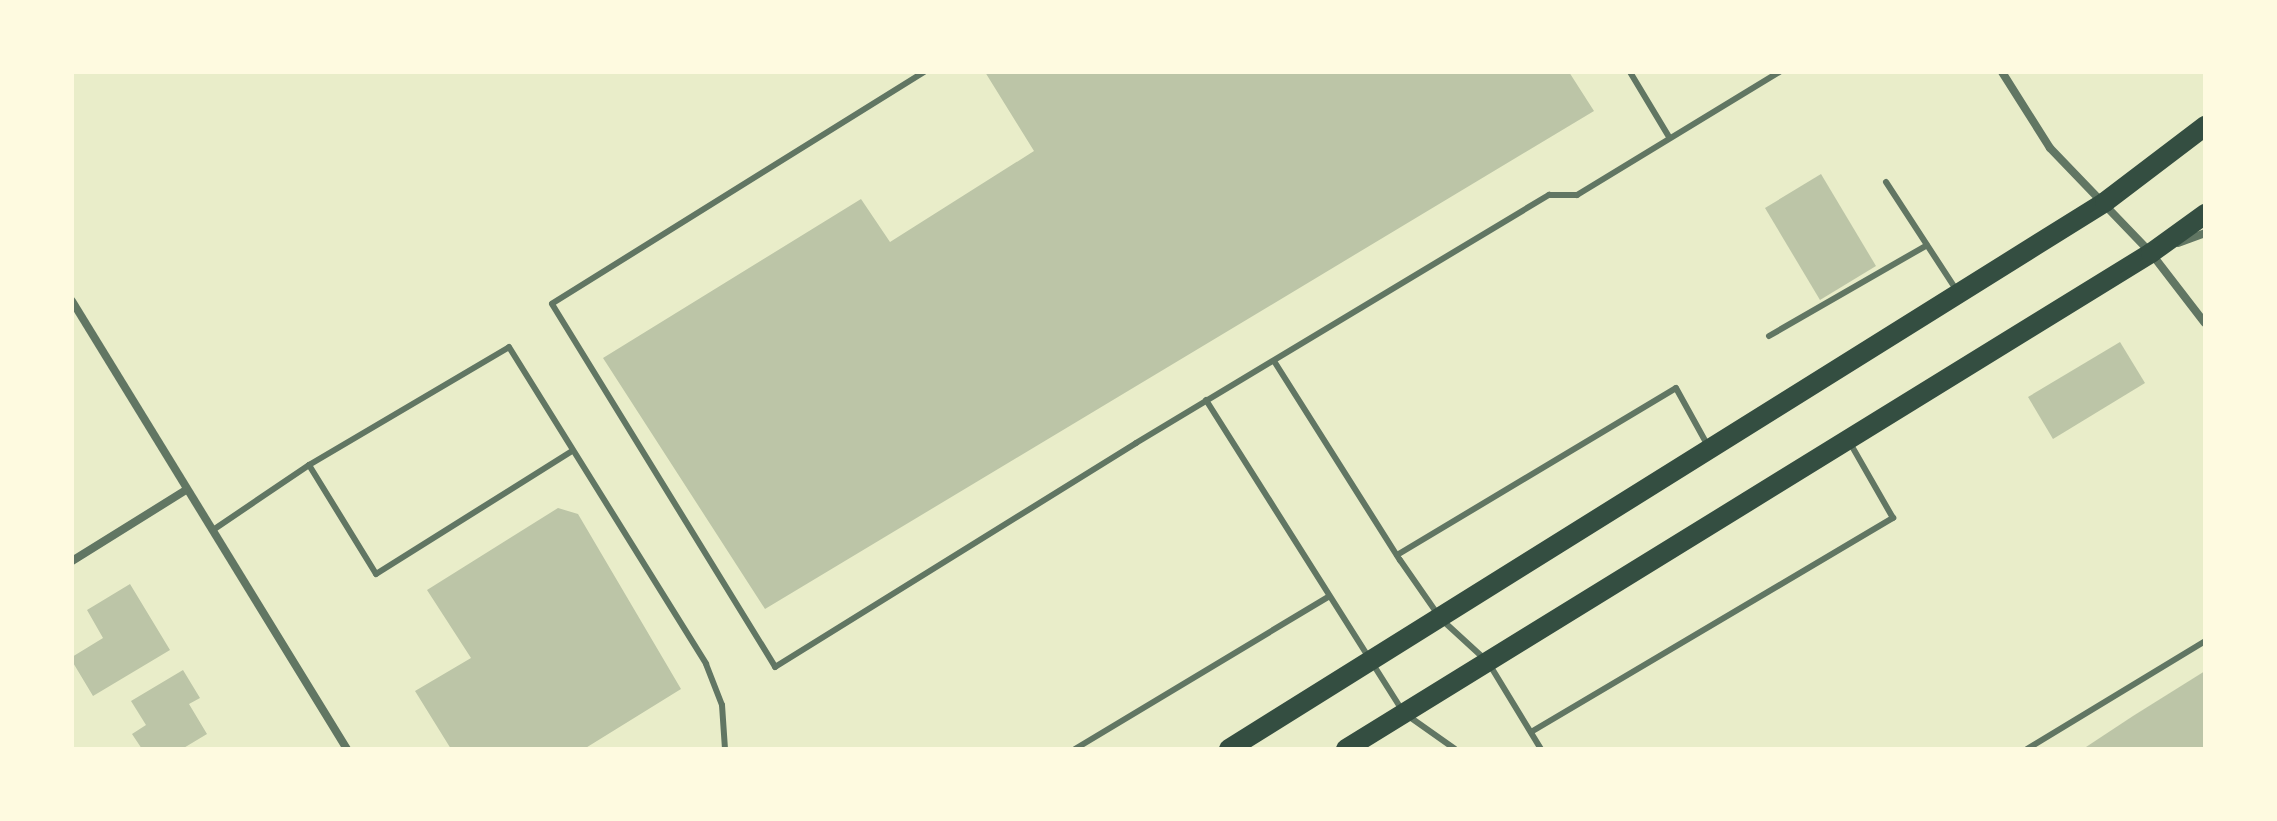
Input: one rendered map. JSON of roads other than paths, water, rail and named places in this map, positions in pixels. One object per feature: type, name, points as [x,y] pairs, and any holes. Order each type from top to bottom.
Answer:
[{"type":"main road","points":[[1229,749],[2105,202],[2205,126]]},
{"type":"main road","points":[[1346,749],[2151,253],[2205,214]]},
{"type":"street","points":[[2002,72],[2050,148],[2151,253],[2205,323]]},
{"type":"street","points":[[2151,253],[2205,233]]},
{"type":"street","points":[[72,301],[347,749]]},
{"type":"street","points":[[72,561],[186,490]]},
{"type":"lane","points":[[924,72],[552,304],[775,667],[1206,400],[1549,195],[1577,195],[1779,72]]},
{"type":"lane","points":[[1630,72],[1669,137]]},
{"type":"lane","points":[[1886,182],[1959,294]]},
{"type":"lane","points":[[1769,336],[1927,245]]},
{"type":"lane","points":[[213,530],[309,465],[509,347],[706,664],[722,705],[725,749]]},
{"type":"lane","points":[[1274,361],[1441,619],[1488,662],[1541,749]]},
{"type":"lane","points":[[1397,555],[1676,388],[1710,450]]},
{"type":"lane","points":[[1206,400],[1369,663],[1404,713],[1455,749]]},
{"type":"lane","points":[[1531,732],[1893,518],[1848,440]]},
{"type":"lane","points":[[309,465],[376,574],[572,451]]},
{"type":"lane","points":[[1075,749],[1328,597]]},
{"type":"lane","points":[[2027,749],[2205,641]]}]
